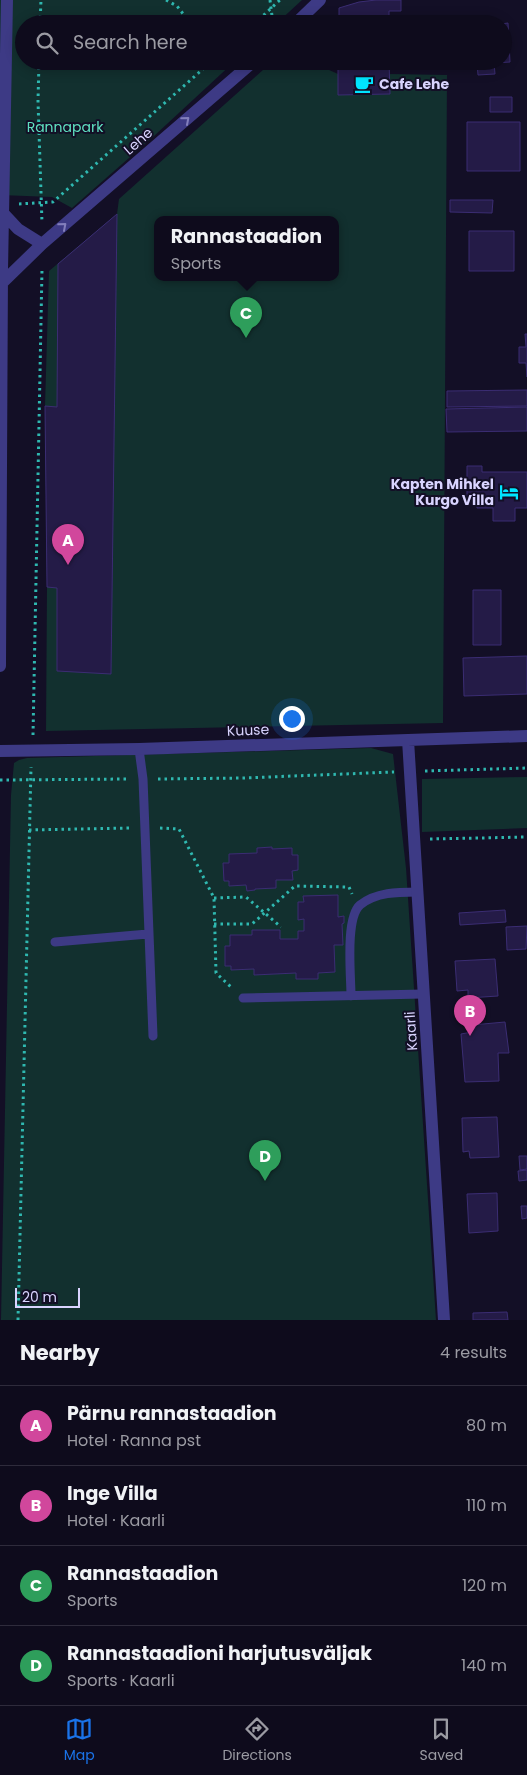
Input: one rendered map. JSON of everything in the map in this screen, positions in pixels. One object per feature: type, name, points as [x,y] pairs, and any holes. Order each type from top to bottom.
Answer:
[{"type":"street","points":[[0,666],[1,270],[4,209],[7,0]]},
{"type":"street","points":[[304,15],[320,0]]},
{"type":"street","name":"Lehe","points":[[2,283],[42,244],[244,70]]},
{"type":"street","points":[[4,209],[18,229],[42,244]]},
{"type":"street","name":"Kuuse","points":[[0,751],[139,749],[527,736]]},
{"type":"street","name":"Kaarli","points":[[408,740],[444,1320]]},
{"type":"lane","points":[[139,749],[143,779],[153,1036]]},
{"type":"lane","points":[[351,996],[351,931],[354,912],[361,904],[377,896],[417,892]]},
{"type":"lane","points":[[55,942],[148,934]]},
{"type":"lane","points":[[243,998],[423,994]]},
{"type":"path","points":[[40,15],[41,0]]},
{"type":"path","points":[[166,0],[177,6],[184,15]]},
{"type":"path","points":[[270,0],[272,15]]},
{"type":"path","points":[[264,15],[280,0]]},
{"type":"path","points":[[18,1320],[30,780],[36,664],[42,244],[39,70]]},
{"type":"path","points":[[4,209],[54,202],[202,70]]},
{"type":"path","points":[[0,780],[243,778],[527,768]]},
{"type":"path","points":[[413,840],[527,837]]},
{"type":"path","points":[[214,924],[252,924],[295,886],[349,887],[358,908]]},
{"type":"path","points":[[214,898],[246,897],[281,927]]},
{"type":"green space","name":"Rannapark","points":[[0,0],[302,0],[286,15],[15,15],[15,70],[225,70],[72,208],[52,197],[0,195]]},
{"type":"green space","points":[[263,70],[329,70],[338,74],[338,95],[390,94],[389,74],[447,75],[443,723],[46,731],[45,406],[49,271],[117,214],[119,199]]},
{"type":"green space","points":[[371,748],[393,754],[406,868],[436,1320],[1,1320],[11,795],[14,763],[27,758]]},
{"type":"green space","points":[[527,777],[527,828],[422,832],[422,779]]},
{"type":"building","points":[[401,0],[401,11],[389,11],[389,15],[339,15],[339,8],[359,2]]},
{"type":"building","name":"Cafe Lehe","points":[[338,70],[389,70],[390,94],[338,95]]},
{"type":"building","points":[[478,70],[495,70],[495,74],[478,75]]},
{"type":"building","points":[[490,97],[512,97],[512,112],[490,112]]},
{"type":"building","points":[[467,122],[520,122],[520,171],[467,171]]},
{"type":"building","points":[[450,200],[493,200],[492,213],[450,212]]},
{"type":"building","points":[[117,214],[111,674],[57,671],[57,588],[47,587],[45,406],[57,407],[58,264]]},
{"type":"building","points":[[469,231],[514,231],[514,271],[469,271]]},
{"type":"building","points":[[525,334],[527,334],[527,377],[526,363],[519,363],[519,347],[526,347]]},
{"type":"building","points":[[527,390],[527,406],[447,407],[447,391]]},
{"type":"building","points":[[527,407],[527,431],[447,432],[446,409]]},
{"type":"building","points":[[467,466],[482,466],[482,472],[527,472],[527,508],[515,508],[515,521],[493,521],[493,508],[477,508],[477,502],[467,502]]},
{"type":"building","points":[[473,590],[501,590],[501,645],[473,645]]},
{"type":"building","points":[[527,656],[527,694],[464,696],[463,658]]},
{"type":"building","points":[[272,847],[272,849],[292,848],[292,855],[298,855],[298,870],[292,871],[293,880],[276,880],[276,888],[247,891],[246,885],[229,886],[229,881],[224,881],[223,863],[229,863],[229,854],[257,853],[257,848]]},
{"type":"building","points":[[338,895],[338,917],[344,916],[344,923],[342,924],[343,945],[334,945],[335,972],[318,973],[318,979],[296,979],[296,973],[254,975],[254,969],[231,970],[231,966],[225,966],[225,946],[230,946],[230,935],[252,935],[252,930],[280,930],[280,939],[298,939],[298,931],[304,931],[304,919],[298,920],[298,902],[304,902],[303,896]]},
{"type":"building","points":[[505,910],[506,922],[460,925],[459,913]]},
{"type":"building","points":[[527,926],[526,949],[507,950],[506,927]]},
{"type":"building","points":[[495,959],[498,996],[468,998],[468,990],[457,991],[455,961]]},
{"type":"building","points":[[505,1022],[509,1053],[498,1053],[499,1081],[465,1082],[461,1034],[472,1032],[472,1025]]},
{"type":"building","points":[[497,1117],[499,1157],[470,1158],[469,1151],[463,1152],[462,1118]]},
{"type":"building","points":[[519,1156],[527,1156],[527,1169],[520,1170]]},
{"type":"building","points":[[527,1170],[527,1180],[519,1181],[518,1171]]},
{"type":"building","points":[[497,1193],[498,1231],[469,1233],[467,1194]]},
{"type":"building","points":[[521,1206],[527,1206],[527,1218],[522,1219]]},
{"type":"building","points":[[507,1312],[508,1320],[473,1320],[473,1313]]},
{"type":"place","name":"Cafe Lehe","points":[[364,84]]},
{"type":"place","name":"Rannastaadion","points":[[246,338]]},
{"type":"place","name":"Kapten Mihkel Kurgo Villa","points":[[509,492]]},
{"type":"place","name":"Pärnu rannastaadion","points":[[68,565]]},
{"type":"place","name":"Inge Villa","points":[[470,1036]]},
{"type":"place","name":"Rannastaadioni harjutusväljak","points":[[265,1181]]}]
